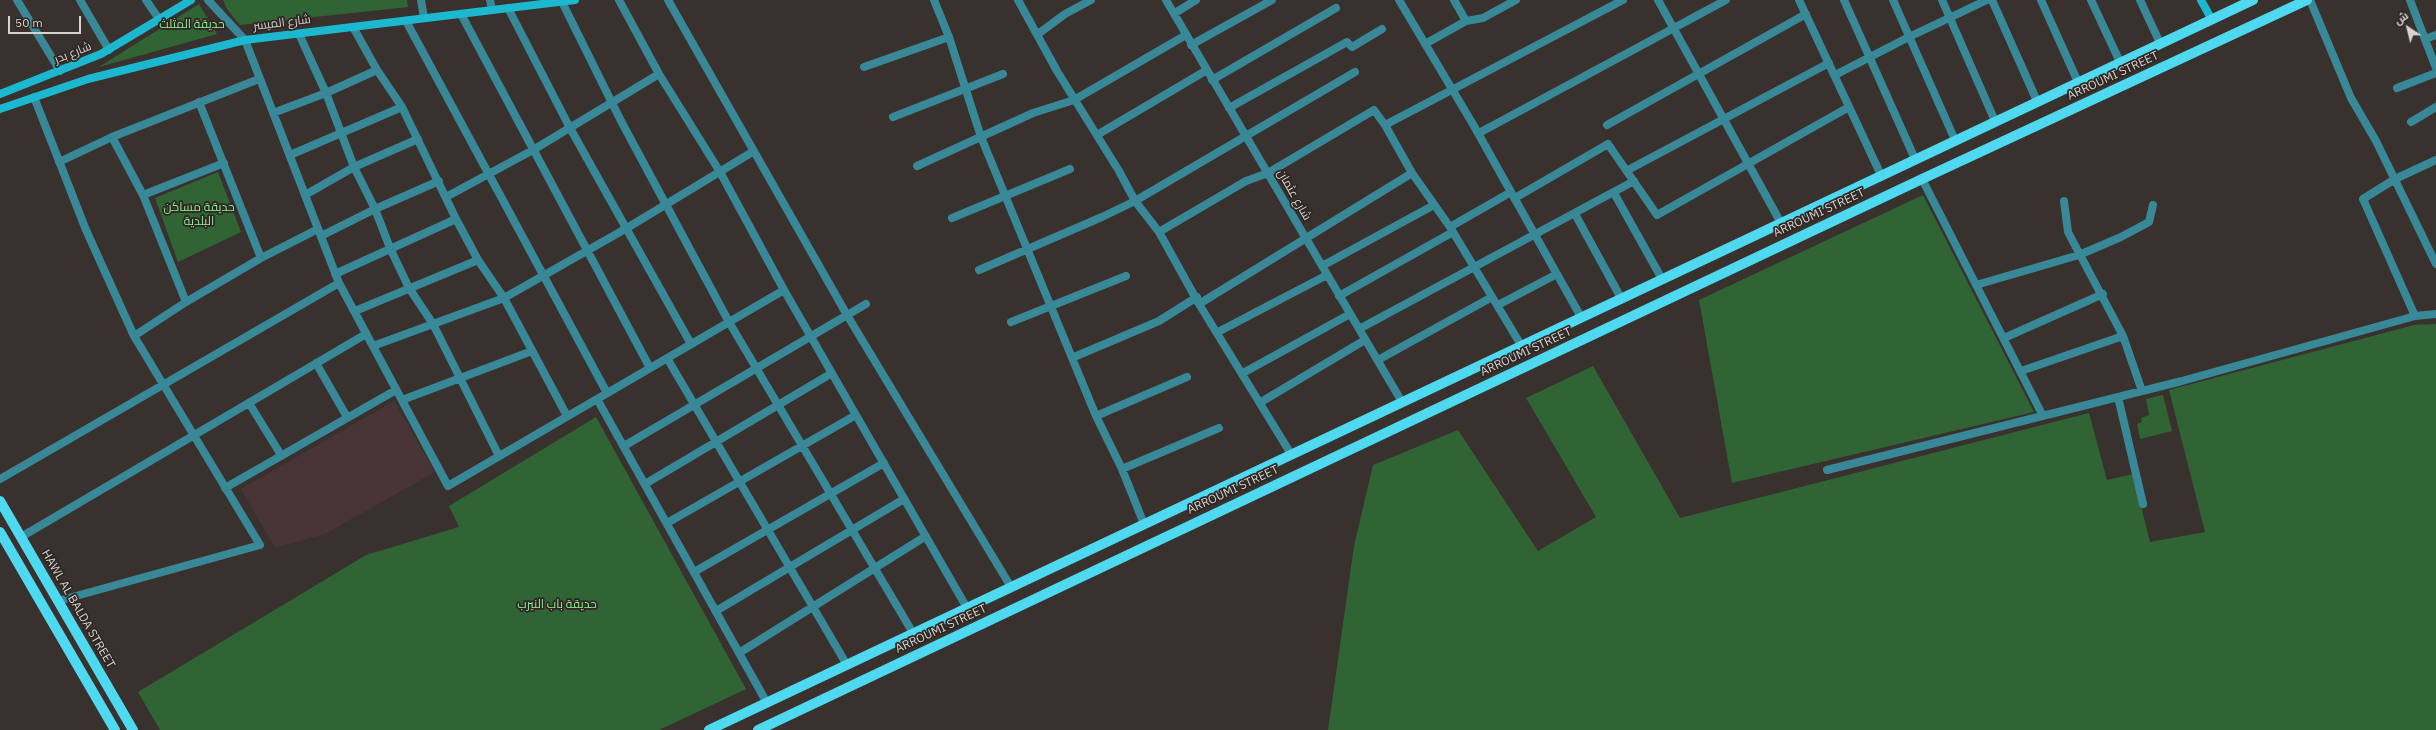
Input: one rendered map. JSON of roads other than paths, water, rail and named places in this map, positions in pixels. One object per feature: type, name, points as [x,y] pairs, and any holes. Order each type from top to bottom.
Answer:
[{"type":"main road","name":"شارع بدر","points":[[0,94],[109,50],[191,0]]},
{"type":"main road","name":"شارع الميسر","points":[[0,109],[88,80],[245,40],[508,8],[540,2],[562,2],[575,0]]},
{"type":"main road","points":[[2201,0],[2212,20]]},
{"type":"main road","name":"ARROUMI STREET","points":[[709,730],[1914,159],[2254,0]]},
{"type":"main road","name":"ARROUMI STREET","points":[[758,730],[1922,179],[2308,0]]},
{"type":"main road","name":"HAWL AL BALDA STREET","points":[[0,501],[133,730]]},
{"type":"main road","points":[[0,532],[115,730]]},
{"type":"street","points":[[17,0],[60,71]]},
{"type":"street","points":[[80,0],[109,50]]},
{"type":"street","points":[[146,0],[159,19]]},
{"type":"street","points":[[208,0],[245,40],[339,283],[448,486],[784,290]]},
{"type":"street","points":[[421,0],[424,18]]},
{"type":"street","points":[[490,0],[492,10]]},
{"type":"street","points":[[619,0],[659,74],[720,172],[784,290],[967,608]]},
{"type":"street","points":[[668,0],[847,315],[1012,587]]},
{"type":"street","points":[[934,0],[948,37],[981,137],[1007,195],[1074,357],[1096,416],[1122,469],[1144,524]]},
{"type":"street","points":[[1018,0],[1074,100],[1097,135],[1135,200],[1159,232],[1198,300],[1261,402],[1291,454]]},
{"type":"street","points":[[1038,34],[1065,14],[1091,0]]},
{"type":"street","name":"شارع عثمان","points":[[1166,0],[1175,13],[1191,45],[1268,172],[1327,276],[1402,402]]},
{"type":"street","points":[[1175,13],[1196,0]]},
{"type":"street","points":[[1191,45],[1272,0]]},
{"type":"street","points":[[1399,0],[1451,89],[1479,133],[1581,317]]},
{"type":"street","points":[[1454,0],[1466,21]]},
{"type":"street","points":[[1425,44],[1466,21],[1483,18],[1516,0]]},
{"type":"street","points":[[1385,125],[1623,0]]},
{"type":"street","points":[[1658,0],[1781,223]]},
{"type":"street","points":[[1479,133],[1674,30],[1726,0]]},
{"type":"street","points":[[1800,0],[1881,175]]},
{"type":"street","points":[[1844,0],[1914,159]]},
{"type":"street","points":[[1893,0],[1955,140]]},
{"type":"street","points":[[1942,0],[1995,121]]},
{"type":"street","points":[[1835,75],[1909,37],[1987,0]]},
{"type":"street","points":[[1992,0],[2037,101]]},
{"type":"street","points":[[2041,0],[2078,82]]},
{"type":"street","points":[[2091,0],[2120,62]]},
{"type":"street","points":[[2140,0],[2160,43]]},
{"type":"street","points":[[2308,0],[2351,98],[2394,179],[2436,264]]},
{"type":"street","points":[[2410,0],[2436,68]]},
{"type":"street","points":[[562,2],[729,322],[914,633]]},
{"type":"street","points":[[508,8],[570,128],[691,344]]},
{"type":"street","points":[[1212,80],[1336,8]]},
{"type":"street","points":[[461,14],[650,368]]},
{"type":"street","points":[[1607,125],[1806,14]]},
{"type":"street","points":[[406,21],[607,393]]},
{"type":"street","points":[[353,27],[377,70],[402,107],[456,219],[478,260],[504,298],[567,416]]},
{"type":"street","points":[[1228,108],[1348,42],[1352,47],[1382,29]]},
{"type":"street","points":[[299,34],[326,93],[354,168],[375,209],[390,248],[409,288],[433,324],[499,456]]},
{"type":"street","points":[[917,166],[1033,112],[1074,100],[1186,35]]},
{"type":"street","points":[[2425,39],[2436,35]]},
{"type":"street","points":[[864,67],[948,37]]},
{"type":"street","points":[[1628,170],[1829,63]]},
{"type":"street","points":[[273,113],[326,93],[377,70]]},
{"type":"street","points":[[1097,135],[1207,70]]},
{"type":"street","points":[[980,270],[1029,250],[1135,200],[1355,72]]},
{"type":"street","points":[[2397,88],[2436,73]]},
{"type":"street","points":[[446,197],[533,150],[659,74]]},
{"type":"street","points":[[893,117],[1002,74]]},
{"type":"street","points":[[59,162],[112,137],[259,79]]},
{"type":"street","points":[[34,97],[92,243],[134,336],[260,545],[58,601]]},
{"type":"street","points":[[199,102],[261,258]]},
{"type":"street","points":[[290,155],[402,107]]},
{"type":"street","points":[[1339,296],[1452,229],[1608,144],[1628,170],[1634,182],[1657,215],[1750,165],[1850,107]]},
{"type":"street","points":[[2411,122],[2436,107]]},
{"type":"street","points":[[1159,232],[1246,181],[1268,172],[1374,110],[1385,125],[1412,173],[1452,229],[1521,345]]},
{"type":"street","points":[[112,137],[143,195],[186,302]]},
{"type":"street","points":[[305,195],[354,168],[418,140]]},
{"type":"street","points":[[373,346],[504,298],[627,228],[666,202],[754,151]]},
{"type":"street","points":[[2415,316],[2363,199],[2394,179],[2436,160]]},
{"type":"street","points":[[143,195],[224,163]]},
{"type":"street","points":[[952,218],[1070,169]]},
{"type":"street","points":[[1074,357],[1159,321],[1198,300],[1306,239],[1412,173]]},
{"type":"street","points":[[1922,179],[2044,416]]},
{"type":"street","points":[[134,336],[186,302],[261,258],[439,181]]},
{"type":"street","points":[[1359,328],[1534,234],[1614,194],[1634,182]]},
{"type":"street","points":[[1614,194],[1662,279]]},
{"type":"street","points":[[2064,201],[2068,232],[2079,255],[2103,294],[2123,336],[2142,391]]},
{"type":"street","points":[[1322,266],[1434,204]]},
{"type":"street","points":[[1976,285],[2079,255],[2120,237],[2149,222],[2153,205]]},
{"type":"street","points":[[1575,214],[1621,298]]},
{"type":"street","points":[[335,274],[456,219]]},
{"type":"street","points":[[355,311],[478,260]]},
{"type":"street","points":[[1498,306],[1557,274]]},
{"type":"street","points":[[1011,322],[1126,276]]},
{"type":"street","points":[[1218,332],[1327,276]]},
{"type":"street","points":[[0,479],[339,283]]},
{"type":"street","points":[[2004,338],[2103,294]]},
{"type":"street","points":[[1378,360],[1492,297]]},
{"type":"street","points":[[624,446],[866,304]]},
{"type":"street","points":[[1243,373],[1350,314]]},
{"type":"street","points":[[1827,470],[2142,391],[2415,316],[2436,314]]},
{"type":"street","points":[[21,537],[366,334]]},
{"type":"street","points":[[2021,371],[2123,336]]},
{"type":"street","points":[[1261,402],[1365,340]]},
{"type":"street","points":[[402,400],[532,351]]},
{"type":"street","points":[[667,358],[847,664]]},
{"type":"street","points":[[316,363],[347,417]]},
{"type":"street","points":[[645,484],[832,374]]},
{"type":"street","points":[[1096,416],[1187,377]]},
{"type":"street","points":[[225,488],[396,390]]},
{"type":"street","points":[[2118,397],[2143,504]]},
{"type":"street","points":[[597,399],[767,703]]},
{"type":"street","points":[[249,403],[281,455]]},
{"type":"street","points":[[667,523],[856,415]]},
{"type":"street","points":[[1122,469],[1219,428]]},
{"type":"street","points":[[694,572],[884,463]]},
{"type":"street","points":[[716,611],[904,499]]},
{"type":"street","points":[[739,652],[926,536]]},
{"type":"park label","name":"حديقة المثلث","points":[[192,25]]},
{"type":"park label","name":"حديقة مساكن البلدية","points":[[199,215]]},
{"type":"park label","name":"حديقة باب النيرب","points":[[557,605]]}]
